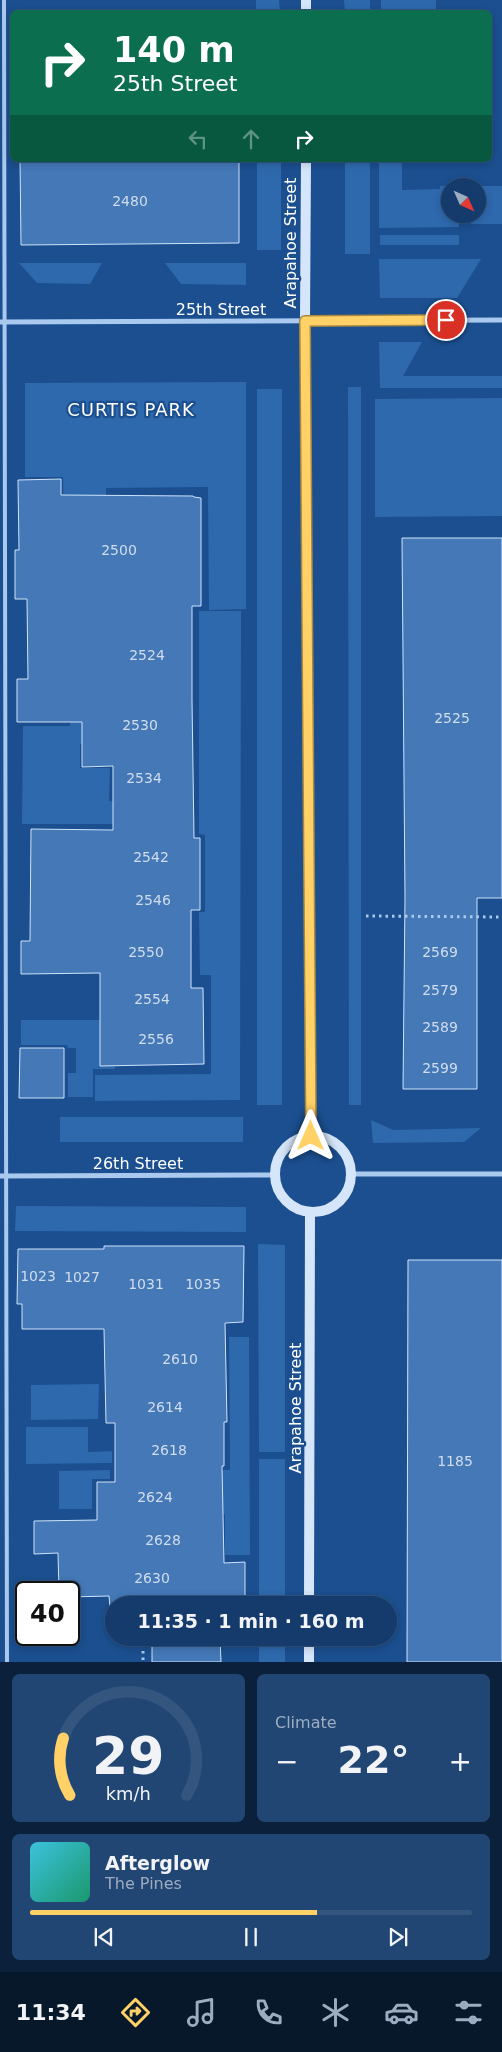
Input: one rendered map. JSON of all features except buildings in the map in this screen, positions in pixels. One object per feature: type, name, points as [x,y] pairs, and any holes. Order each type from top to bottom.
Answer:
[{"type":"street","name":"Arapahoe Street","points":[[306,162],[305,321],[311,1136]]},
{"type":"street","name":"25th Street","points":[[2,322],[502,320]]},
{"type":"street","points":[[311,1136],[323,1137],[334,1143],[344,1152],[351,1174],[349,1188],[342,1198],[333,1206],[322,1211],[310,1212],[298,1209],[288,1202],[280,1192],[276,1168],[280,1156],[288,1146],[298,1139],[311,1136]]},
{"type":"street","points":[[351,1174],[502,1174]]},
{"type":"street","name":"26th Street","points":[[3,1176],[276,1175]]},
{"type":"street","name":"Arapahoe Street","points":[[310,1212],[310,1596]]},
{"type":"street","points":[[309,1646],[309,1662]]},
{"type":"lane","points":[[4,0],[2,322],[3,1176],[7,1662]]},
{"type":"path","points":[[366,916],[502,917]]},
{"type":"path","points":[[143,1646],[143,1662]]},
{"type":"shaded area","points":[[256,0],[279,0],[280,10],[256,10]]},
{"type":"shaded area","points":[[344,0],[370,0],[370,10],[345,10]]},
{"type":"shaded area","points":[[381,0],[436,0],[436,10],[381,10]]},
{"type":"shaded area","points":[[257,162],[281,162],[281,250],[257,250]]},
{"type":"shaded area","points":[[345,162],[370,162],[370,254],[345,254]]},
{"type":"shaded area","points":[[379,162],[402,162],[402,190],[440,189],[441,186],[441,223],[459,223],[459,227],[379,228]]},
{"type":"shaded area","points":[[486,186],[502,186],[502,224],[471,224],[486,223]]},
{"type":"shaded area","points":[[380,235],[459,235],[459,245],[380,245]]},
{"type":"shaded area","points":[[379,259],[481,259],[457,298],[380,298]]},
{"type":"shaded area","points":[[19,263],[102,263],[90,284],[37,283]]},
{"type":"shaded area","points":[[165,263],[246,263],[246,285],[181,284]]},
{"type":"shaded area","points":[[379,342],[422,342],[403,376],[502,376],[502,388],[380,388]]},
{"type":"shaded area","points":[[246,382],[246,609],[209,610],[208,487],[106,488],[106,533],[64,527],[63,477],[25,477],[25,383]]},
{"type":"shaded area","points":[[348,387],[361,387],[361,1105],[349,1105]]},
{"type":"shaded area","points":[[257,389],[282,389],[282,1105],[257,1105]]},
{"type":"shaded area","points":[[502,398],[502,516],[375,517],[375,399]]},
{"type":"shaded area","points":[[199,611],[241,611],[240,1100],[95,1101],[95,1075],[211,1074],[211,975],[200,975],[199,912],[205,912],[205,835],[199,834]]},
{"type":"shaded area","points":[[79,662],[85,744],[80,744],[80,768],[110,768],[109,801],[124,802],[124,824],[22,824],[23,726],[70,726],[71,663]]},
{"type":"shaded area","points":[[21,1020],[104,1020],[115,1069],[93,1069],[93,1097],[68,1097],[68,1073],[76,1073],[76,1048],[68,1048],[67,1045],[21,1045]]},
{"type":"shaded area","points":[[60,1117],[243,1117],[243,1142],[60,1142]]},
{"type":"shaded area","points":[[371,1120],[393,1130],[481,1128],[464,1142],[373,1143]]},
{"type":"shaded area","points":[[16,1206],[246,1207],[246,1232],[15,1231]]},
{"type":"shaded area","points":[[258,1244],[285,1245],[285,1452],[259,1452]]},
{"type":"shaded area","points":[[229,1337],[249,1337],[250,1555],[225,1555],[225,1514],[216,1513],[216,1470],[230,1470]]},
{"type":"shaded area","points":[[99,1384],[98,1419],[31,1420],[31,1385]]},
{"type":"shaded area","points":[[26,1427],[88,1427],[88,1452],[112,1451],[112,1463],[26,1464]]},
{"type":"shaded area","points":[[259,1459],[285,1459],[285,1596],[259,1596]]},
{"type":"shaded area","points":[[110,1470],[110,1479],[92,1479],[92,1509],[59,1509],[59,1471]]},
{"type":"shaded area","points":[[259,1646],[285,1646],[285,1662],[259,1662]]},
{"type":"district","name":"CURTIS PARK","points":[[131,409]]},
{"type":"route","points":[[311,1136],[305,321],[446,320]]}]
